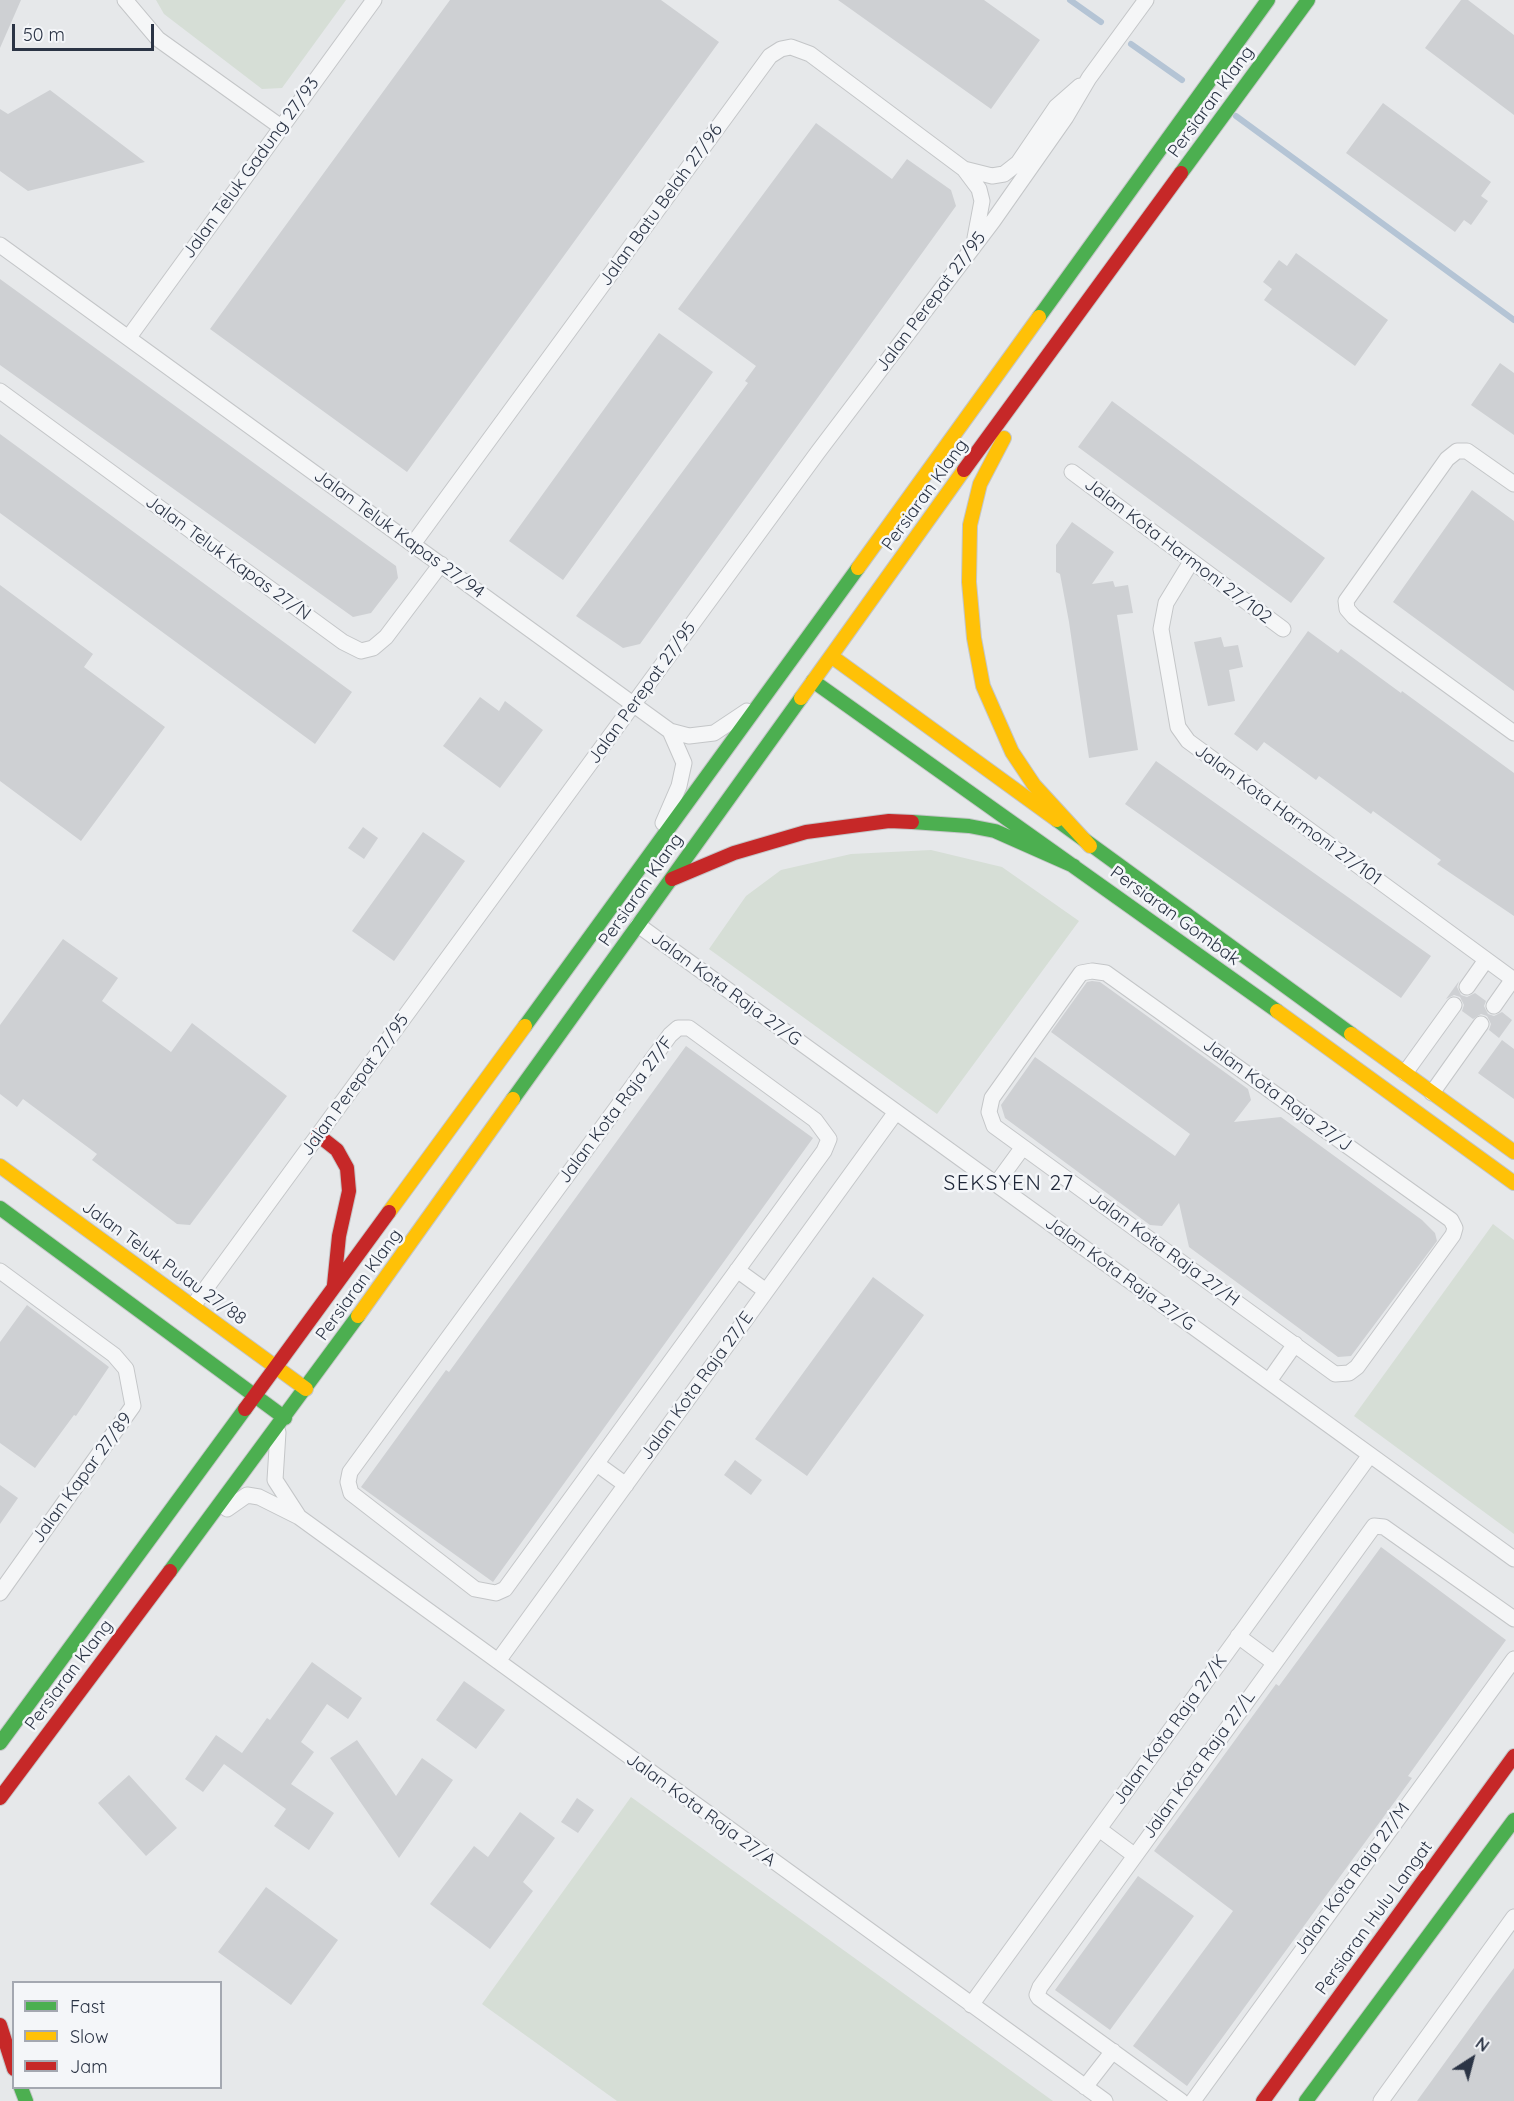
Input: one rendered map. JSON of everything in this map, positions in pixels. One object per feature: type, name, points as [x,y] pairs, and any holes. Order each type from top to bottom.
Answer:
[{"type":"main road","name":"Persiaran Klang","points":[[0,1798],[282,1422],[1035,372],[1308,0]]},
{"type":"main road","name":"Persiaran Klang","points":[[0,1743],[642,867],[1266,3]]},
{"type":"main road","points":[[1035,372],[980,484],[970,525],[969,582],[974,638],[983,686],[1012,752],[1034,785],[1090,846]]},
{"type":"main road","name":"Persiaran Gombak","points":[[831,656],[1514,1152]]},
{"type":"main road","name":"Persiaran Gombak","points":[[813,681],[1074,866],[1514,1184]]},
{"type":"main road","points":[[669,880],[734,853],[806,832],[845,825],[889,821],[969,826],[995,831],[1074,866]]},
{"type":"main road","points":[[318,1135],[337,1150],[347,1168],[349,1191],[339,1236],[334,1285]]},
{"type":"main road","name":"Jalan Teluk Pulau 27/88","points":[[0,1166],[306,1389]]},
{"type":"main road","points":[[0,1208],[254,1394],[282,1422]]},
{"type":"main road","name":"Persiaran Hulu Langat","points":[[1263,2101],[1514,1756]]},
{"type":"main road","points":[[1,1815],[29,1758]]},
{"type":"main road","points":[[1306,2101],[1487,1860],[1514,1820]]},
{"type":"main road","points":[[0,2025],[12,2063]]},
{"type":"street","points":[[125,0],[158,39],[281,127]]},
{"type":"street","name":"Jalan Teluk Gadung 27/93","points":[[129,337],[374,0]]},
{"type":"street","name":"Jalan Perepat 27/95","points":[[193,1306],[972,246],[1066,117],[1089,78],[1146,0]]},
{"type":"street","name":"Jalan Batu Belah 27/96","points":[[413,544],[770,56],[791,47],[810,54],[964,169]]},
{"type":"street","name":"Jalan Perepat 27/95","points":[[964,169],[992,176],[1004,174],[1018,163],[1056,106],[1089,78]]},
{"type":"street","points":[[964,169],[979,189],[982,201],[980,222],[972,246]]},
{"type":"street","name":"Jalan Teluk Kapas 27/94","points":[[0,245],[670,731]]},
{"type":"street","name":"Jalan Teluk Kapas 27/N","points":[[0,391],[343,642],[361,651],[373,648],[386,637],[441,564]]},
{"type":"street","points":[[1514,484],[1467,451],[1457,451],[1452,454],[1346,601],[1347,609],[1514,733]]},
{"type":"street","name":"Jalan Kota Harmoni 27/102","points":[[1072,472],[1283,629]]},
{"type":"street","name":"Jalan Kota Harmoni 27/101","points":[[1191,562],[1166,603],[1161,628],[1178,727],[1188,741],[1513,980]]},
{"type":"street","points":[[670,731],[689,736],[714,733],[766,696]]},
{"type":"street","points":[[642,867],[679,786],[684,763],[670,731]]},
{"type":"street","name":"Jalan Kota Raja 27/G","points":[[638,925],[1514,1559]]},
{"type":"street","points":[[1467,987],[1486,960]]},
{"type":"street","name":"Jalan Kota Raja 27/J","points":[[989,1113],[992,1098],[1081,974],[1092,971],[1106,973],[1451,1220],[1455,1228],[1453,1235],[1357,1367],[1349,1372]]},
{"type":"street","points":[[1494,1006],[1513,980]]},
{"type":"street","points":[[1405,1073],[1454,1005]]},
{"type":"street","points":[[1432,1093],[1481,1024]]},
{"type":"street","name":"Jalan Kota Raja 27/F","points":[[678,1028],[689,1028],[815,1120],[829,1139],[824,1151],[597,1464],[505,1589],[496,1593],[475,1589],[351,1493],[348,1482],[357,1462],[670,1035],[678,1028]]},
{"type":"street","name":"Jalan Kota Raja 27/E","points":[[498,1661],[896,1112]]},
{"type":"street","name":"Jalan Kota Raja 27/H","points":[[989,1113],[994,1126],[1335,1374],[1349,1372]]},
{"type":"street","points":[[996,1184],[1023,1147]]},
{"type":"street","points":[[737,1270],[766,1291]]},
{"type":"street","name":"Jalan Kapar 27/89","points":[[0,1271],[114,1355],[126,1368],[133,1406],[2,1585]]},
{"type":"street","points":[[1269,1381],[1295,1344]]},
{"type":"street","name":"Jalan Kota Raja 27/A","points":[[282,1422],[274,1468],[275,1480],[299,1517]]},
{"type":"street","name":"Jalan Kota Raja 27/K","points":[[971,2004],[1370,1455]]},
{"type":"street","points":[[597,1464],[626,1485]]},
{"type":"street","name":"Jalan Kota Raja 27/A","points":[[196,1537],[240,1497],[247,1495],[259,1497],[299,1517],[1105,2101]]},
{"type":"street","name":"Jalan Kota Raja 27/L","points":[[1113,2051],[1039,1998],[1037,1995],[1040,1987],[1374,1526],[1384,1527],[1514,1619]]},
{"type":"street","points":[[1238,1636],[1274,1662]]},
{"type":"street","name":"Jalan Kota Raja 27/M","points":[[1193,2101],[1514,1659]]},
{"type":"street","points":[[1099,1829],[1134,1855]]},
{"type":"street","points":[[1487,1860],[1498,1847],[1514,1840]]},
{"type":"street","points":[[1381,2101],[1514,1917]]},
{"type":"street","points":[[1086,2087],[1113,2051],[1181,2101]]},
{"type":"shaded area","points":[[156,0],[346,0],[282,88],[262,89],[164,14]]},
{"type":"shaded area","points":[[931,850],[1002,867],[1079,921],[937,1114],[709,949],[746,896],[781,870],[851,854]]},
{"type":"shaded area","points":[[1493,1224],[1514,1240],[1514,1534],[1354,1416]]},
{"type":"shaded area","points":[[631,1797],[1053,2101],[617,2101],[482,2004]]},
{"type":"building","points":[[0,0],[21,0],[0,48]]},
{"type":"building","points":[[450,0],[661,0],[719,42],[407,472],[210,329]]},
{"type":"building","points":[[838,0],[984,0],[1040,40],[991,109]]},
{"type":"building","points":[[1461,0],[1468,0],[1514,35],[1514,115],[1425,48]]},
{"type":"building","points":[[50,90],[145,162],[28,191],[0,171],[0,109],[8,114]]},
{"type":"building","points":[[1383,103],[1491,182],[1481,196],[1488,201],[1471,225],[1464,220],[1455,232],[1346,153]]},
{"type":"building","points":[[816,123],[892,179],[907,159],[951,190],[956,206],[640,644],[623,648],[576,616],[748,383],[745,381],[756,366],[678,309]]},
{"type":"building","points":[[1296,253],[1388,320],[1355,366],[1264,300],[1272,289],[1263,282],[1279,260],[1287,266]]},
{"type":"building","points":[[0,279],[396,566],[398,578],[371,613],[353,617],[0,365]]},
{"type":"building","points":[[659,333],[713,372],[563,580],[509,541]]},
{"type":"building","points":[[1500,363],[1514,373],[1514,435],[1471,405]]},
{"type":"building","points":[[1112,401],[1325,558],[1291,603],[1078,447]]},
{"type":"building","points":[[0,434],[352,692],[315,744],[0,513]]},
{"type":"building","points":[[1472,490],[1514,521],[1514,691],[1393,602]]},
{"type":"building","points":[[1072,522],[1114,552],[1092,584],[1113,581],[1115,587],[1128,585],[1133,613],[1117,615],[1138,750],[1089,758],[1069,622],[1060,574],[1056,572],[1056,545]]},
{"type":"building","points":[[0,585],[93,654],[84,667],[165,727],[81,841],[0,781]]},
{"type":"building","points":[[1308,631],[1338,653],[1341,649],[1401,693],[1402,691],[1514,773],[1514,916],[1437,864],[1441,860],[1373,811],[1371,814],[1319,776],[1316,780],[1264,742],[1257,751],[1234,734]]},
{"type":"building","points":[[1221,637],[1224,647],[1238,645],[1243,667],[1229,670],[1235,701],[1208,706],[1194,642]]},
{"type":"building","points":[[480,697],[499,711],[505,701],[543,730],[500,788],[443,746]]},
{"type":"building","points":[[1156,761],[1431,956],[1401,998],[1125,804]]},
{"type":"building","points":[[363,827],[378,838],[364,859],[348,848]]},
{"type":"building","points":[[423,832],[465,861],[394,961],[352,931]]},
{"type":"building","points":[[63,939],[118,978],[102,1001],[171,1052],[192,1023],[287,1096],[190,1225],[177,1224],[92,1160],[97,1154],[23,1099],[17,1107],[0,1094],[0,1025]]},
{"type":"building","points":[[1459,981],[1457,987],[1461,995],[1467,997],[1475,993],[1486,1001],[1484,1006],[1488,1014],[1494,1016],[1502,1012],[1512,1020],[1499,1038],[1489,1030],[1491,1024],[1487,1016],[1481,1014],[1473,1019],[1462,1011],[1464,1005],[1460,997],[1454,995],[1446,999]]},
{"type":"building","points":[[1087,982],[1100,982],[1248,1089],[1251,1100],[1234,1122],[1281,1117],[1422,1220],[1435,1233],[1437,1241],[1351,1356],[1338,1357],[1189,1247],[1179,1203],[1162,1226],[1150,1225],[1005,1118],[1001,1105],[1035,1057],[1175,1156],[1190,1134],[1051,1032]]},
{"type":"building","points":[[1502,1040],[1514,1049],[1514,1099],[1478,1073]]},
{"type":"building","points":[[686,1046],[813,1138],[493,1582],[361,1487],[446,1370],[449,1372]]},
{"type":"building","points":[[873,1277],[924,1315],[807,1476],[755,1439]]},
{"type":"building","points":[[27,1305],[109,1367],[76,1416],[74,1415],[35,1468],[0,1443],[0,1342]]},
{"type":"building","points":[[735,1460],[762,1480],[751,1495],[724,1475]]},
{"type":"building","points":[[0,1485],[18,1498],[0,1524]]},
{"type":"building","points":[[1381,1547],[1506,1640],[1408,1776],[1412,1778],[1187,2086],[1133,2046],[1233,1911],[1154,1851],[1276,1684],[1279,1686]]},
{"type":"building","points":[[312,1662],[362,1698],[348,1719],[327,1704],[301,1742],[314,1752],[291,1784],[334,1813],[309,1850],[274,1826],[286,1809],[224,1764],[203,1792],[185,1779],[216,1735],[242,1753],[267,1718],[270,1720]]},
{"type":"building","points":[[464,1681],[505,1710],[476,1749],[436,1720]]},
{"type":"building","points":[[357,1740],[396,1796],[422,1758],[453,1780],[399,1858],[330,1758]]},
{"type":"building","points":[[129,1775],[177,1828],[146,1856],[98,1803]]},
{"type":"building","points":[[577,1798],[594,1810],[578,1833],[561,1822]]},
{"type":"building","points":[[520,1812],[555,1838],[523,1882],[533,1891],[490,1949],[430,1904],[474,1846],[488,1857]]},
{"type":"building","points":[[1138,1876],[1194,1916],[1110,2030],[1055,1990]]},
{"type":"building","points":[[266,1887],[338,1940],[291,2005],[218,1952]]},
{"type":"building","points":[[1514,1968],[1514,2101],[1417,2101],[1493,1996]]},
{"type":"waterway","points":[[1070,0],[1101,22]]},
{"type":"waterway","points":[[1131,44],[1182,80]]},
{"type":"waterway","points":[[1236,116],[1514,320]]},
{"type":"traffic: fast","points":[[1039,317],[1268,0]]},
{"type":"traffic: fast","points":[[1181,173],[1308,0]]},
{"type":"traffic: fast","points":[[525,1026],[858,568]]},
{"type":"traffic: fast","points":[[813,681],[1277,1011]]},
{"type":"traffic: fast","points":[[513,1099],[801,698]]},
{"type":"traffic: fast","points":[[1057,820],[1351,1034]]},
{"type":"traffic: fast","points":[[912,822],[969,826],[995,831],[1074,866]]},
{"type":"traffic: fast","points":[[0,1208],[285,1418]]},
{"type":"traffic: fast","points":[[170,1571],[358,1316]]},
{"type":"traffic: fast","points":[[0,1743],[245,1409]]},
{"type":"traffic: fast","points":[[1306,2101],[1514,1820]]},
{"type":"traffic: fast","points":[[21,2089],[26,2101]]},
{"type":"traffic: slow","points":[[858,568],[1039,317]]},
{"type":"traffic: slow","points":[[1004,438],[980,484],[970,525],[969,582],[974,638],[983,686],[1012,752],[1034,785],[1090,846]]},
{"type":"traffic: slow","points":[[801,698],[964,470]]},
{"type":"traffic: slow","points":[[831,656],[1057,820]]},
{"type":"traffic: slow","points":[[1277,1011],[1514,1183]]},
{"type":"traffic: slow","points":[[389,1212],[525,1026]]},
{"type":"traffic: slow","points":[[1351,1034],[1514,1152]]},
{"type":"traffic: slow","points":[[358,1316],[513,1099]]},
{"type":"traffic: slow","points":[[0,1166],[306,1389]]},
{"type":"traffic: jam","points":[[964,470],[1181,173]]},
{"type":"traffic: jam","points":[[672,879],[734,853],[806,832],[889,821],[912,822]]},
{"type":"traffic: jam","points":[[318,1135],[337,1150],[347,1168],[349,1191],[339,1236],[334,1285]]},
{"type":"traffic: jam","points":[[245,1409],[389,1212]]},
{"type":"traffic: jam","points":[[0,1798],[170,1571]]},
{"type":"traffic: jam","points":[[1263,2101],[1514,1756]]},
{"type":"traffic: jam","points":[[0,2025],[12,2063]]},
{"type":"district","name":"SEKSYEN 27","points":[[1009,1184]]}]
